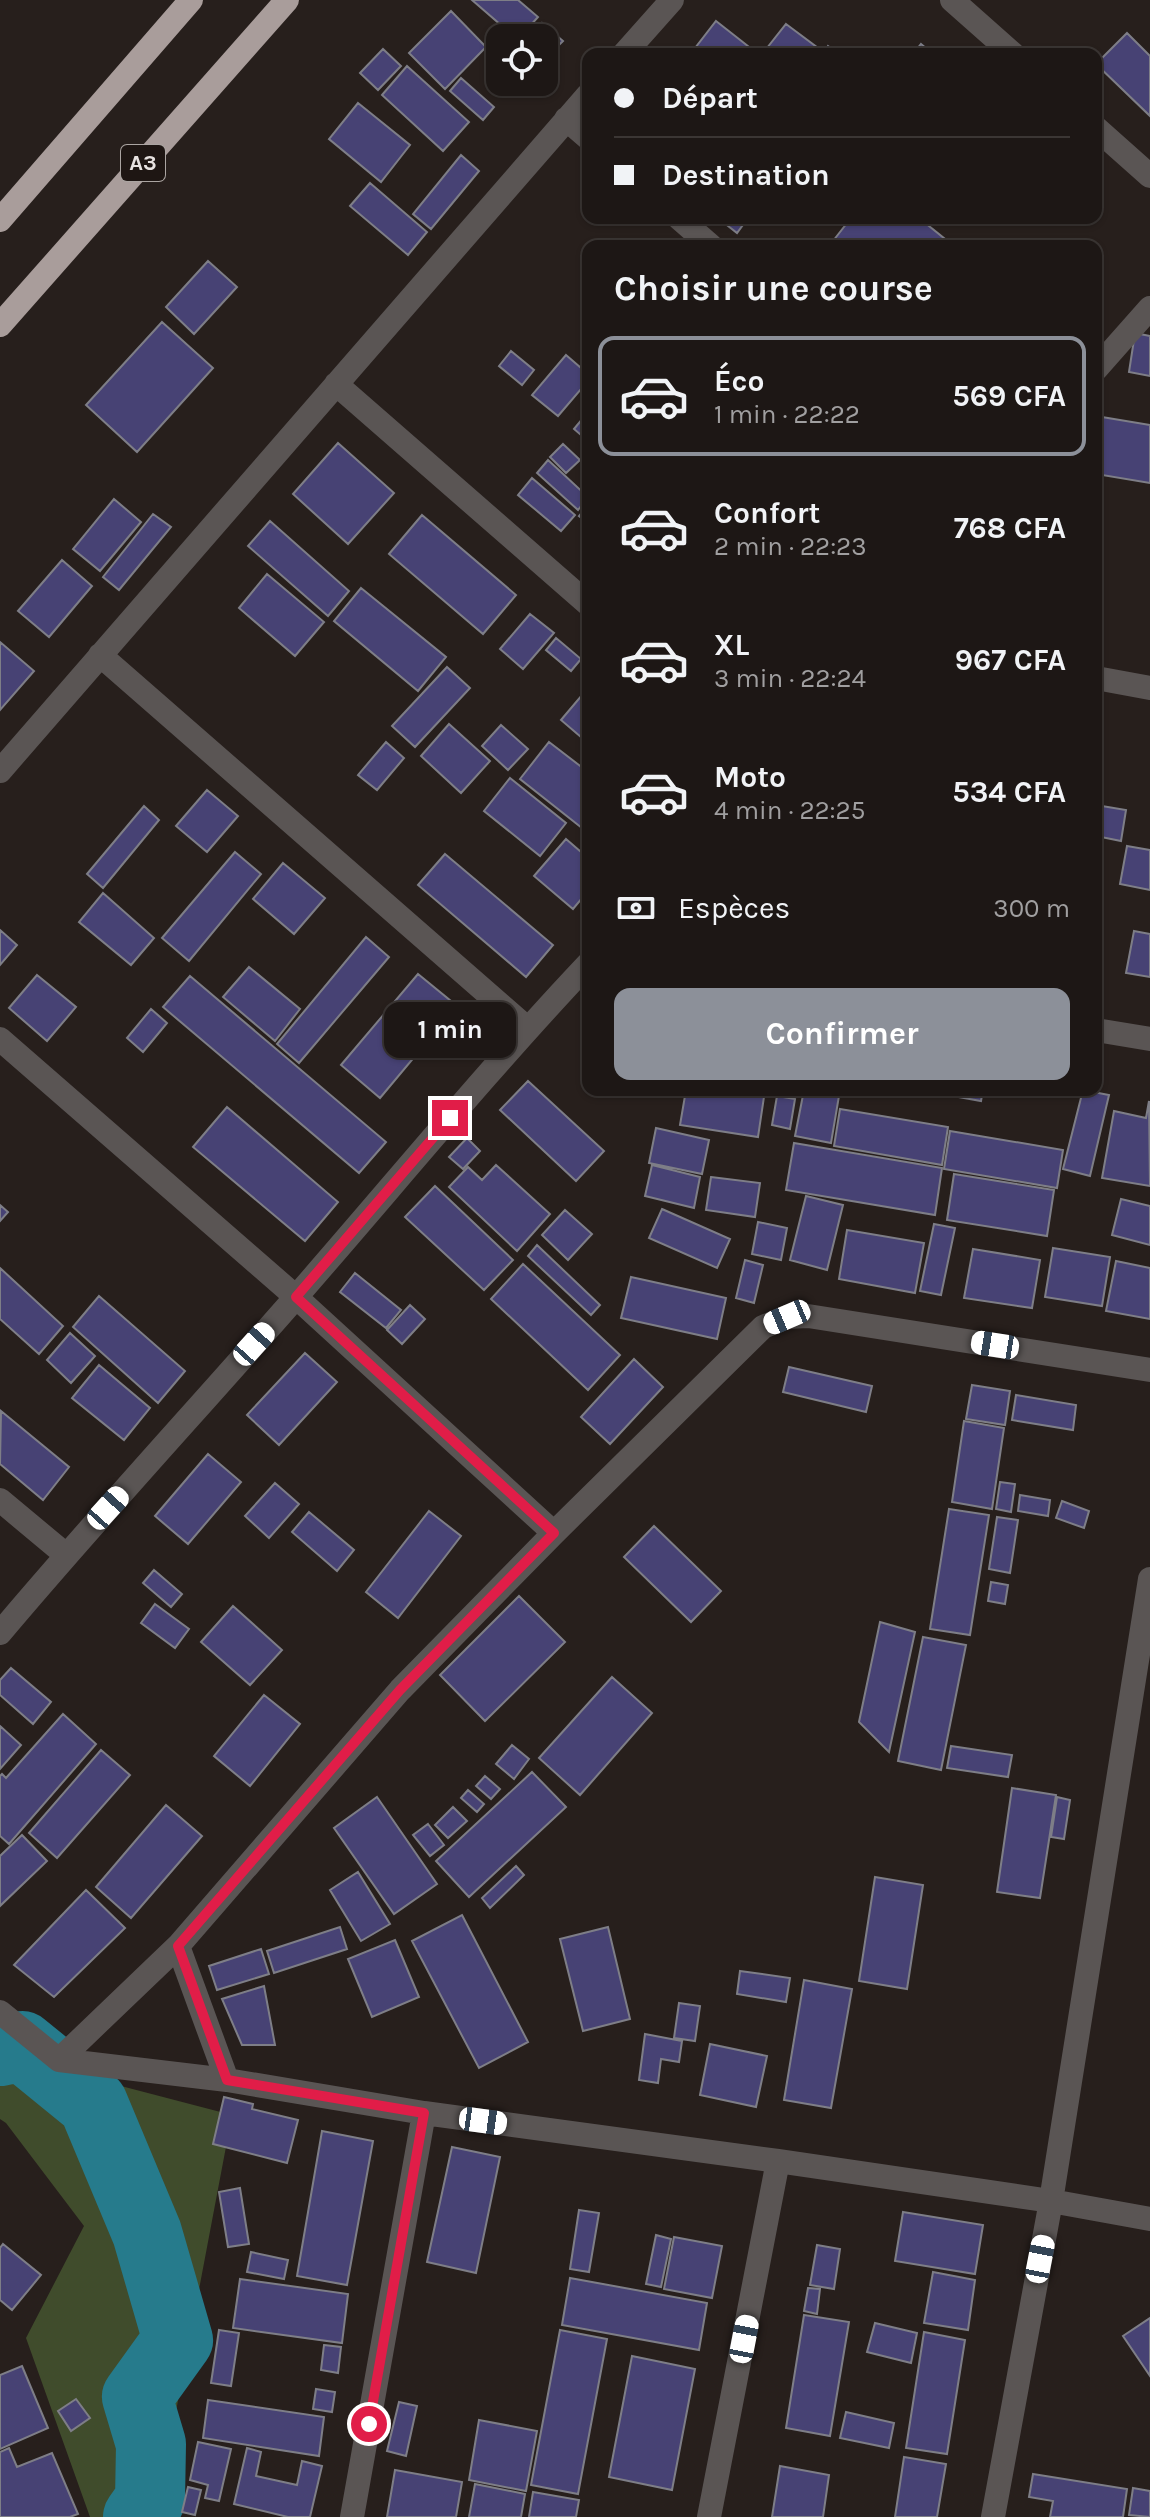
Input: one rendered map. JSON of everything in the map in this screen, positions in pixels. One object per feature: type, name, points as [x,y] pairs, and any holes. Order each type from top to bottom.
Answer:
[{"type":"highway","points":[[0,220],[191,0]]},
{"type":"highway","name":"A3","points":[[0,325],[287,0]]},
{"type":"street","points":[[629,48],[672,0]]},
{"type":"street","points":[[952,0],[1006,48]]},
{"type":"street","points":[[0,771],[582,102]]},
{"type":"street","points":[[566,119],[582,133]]},
{"type":"street","points":[[1102,133],[1150,176]]},
{"type":"street","points":[[686,224],[704,240]]},
{"type":"street","points":[[1102,363],[1145,320]]},
{"type":"street","points":[[336,384],[582,599]]},
{"type":"street","points":[[100,655],[527,1028]]},
{"type":"street","points":[[1102,679],[1150,688]]},
{"type":"street","points":[[0,1633],[296,1297],[527,1028],[582,970]]},
{"type":"street","points":[[1102,1031],[1150,1039]]},
{"type":"street","points":[[0,1039],[296,1297],[554,1533]]},
{"type":"street","points":[[59,2060],[178,1946],[400,1690],[763,1327],[787,1317],[808,1316],[1150,1370]]},
{"type":"street","points":[[0,1500],[66,1555]]},
{"type":"street","points":[[993,2517],[1051,2201],[1150,1579]]},
{"type":"street","points":[[178,1946],[227,2080]]},
{"type":"street","points":[[0,2012],[59,2060],[227,2080],[424,2113],[778,2161],[1051,2201],[1150,2219]]},
{"type":"street","points":[[352,2517],[424,2113]]},
{"type":"street","points":[[709,2517],[778,2161]]},
{"type":"green space","points":[[0,2036],[33,2063],[232,2115],[156,2517],[90,2517],[26,2338],[84,2226],[0,2119]]},
{"type":"building","points":[[472,0],[518,0],[538,17],[532,24],[500,24]]},
{"type":"building","points":[[451,11],[486,47],[445,89],[409,53]]},
{"type":"building","points":[[716,21],[750,48],[695,48]]},
{"type":"building","points":[[786,24],[818,48],[767,48]]},
{"type":"building","points":[[1127,33],[1150,56],[1150,116],[1102,70],[1102,58]]},
{"type":"building","points":[[383,49],[401,66],[378,90],[360,73]]},
{"type":"building","points":[[407,66],[469,122],[443,151],[382,95]]},
{"type":"building","points":[[461,78],[494,107],[483,120],[450,91]]},
{"type":"building","points":[[358,103],[410,145],[381,182],[329,139]]},
{"type":"building","points":[[461,155],[479,171],[431,229],[413,214]]},
{"type":"building","points":[[370,183],[427,232],[408,255],[350,206]]},
{"type":"building","points":[[726,224],[744,224],[737,233]]},
{"type":"building","points":[[846,224],[926,224],[945,239],[944,240],[834,240]]},
{"type":"building","points":[[208,261],[237,287],[194,334],[166,307]]},
{"type":"building","points":[[162,322],[213,368],[137,452],[86,405]]},
{"type":"building","points":[[1135,333],[1150,336],[1150,376],[1129,372]]},
{"type":"building","points":[[511,351],[534,370],[522,385],[499,366]]},
{"type":"building","points":[[566,355],[582,369],[582,388],[558,416],[532,395]]},
{"type":"building","points":[[1102,417],[1150,425],[1150,483],[1102,475]]},
{"type":"building","points":[[582,419],[582,436],[574,429]]},
{"type":"building","points":[[338,443],[394,493],[348,544],[293,494]]},
{"type":"building","points":[[563,444],[580,460],[566,473],[550,457]]},
{"type":"building","points":[[548,460],[582,491],[582,505],[578,510],[537,473]]},
{"type":"building","points":[[532,478],[575,515],[561,531],[518,495]]},
{"type":"building","points":[[114,499],[141,522],[100,571],[73,549]]},
{"type":"building","points":[[153,514],[171,527],[119,590],[103,577]]},
{"type":"building","points":[[422,515],[516,595],[483,634],[389,554]]},
{"type":"building","points":[[270,521],[349,591],[328,616],[248,546]]},
{"type":"building","points":[[62,560],[92,586],[49,637],[18,611]]},
{"type":"building","points":[[267,574],[324,622],[295,656],[239,608]]},
{"type":"building","points":[[361,588],[446,657],[418,691],[334,621]]},
{"type":"building","points":[[530,614],[554,633],[523,669],[500,649]]},
{"type":"building","points":[[556,638],[581,659],[571,671],[546,650]]},
{"type":"building","points":[[0,642],[34,671],[0,710]]},
{"type":"building","points":[[447,667],[470,688],[415,747],[392,726]]},
{"type":"building","points":[[582,695],[582,738],[561,720]]},
{"type":"building","points":[[449,724],[490,761],[461,793],[421,756]]},
{"type":"building","points":[[501,725],[528,749],[508,770],[482,746]]},
{"type":"building","points":[[386,742],[404,758],[377,790],[358,775]]},
{"type":"building","points":[[549,742],[582,767],[582,828],[520,779]]},
{"type":"building","points":[[510,778],[566,823],[540,856],[484,811]]},
{"type":"building","points":[[207,790],[238,816],[207,852],[176,826]]},
{"type":"building","points":[[144,806],[159,820],[103,888],[87,874]]},
{"type":"building","points":[[1102,806],[1126,810],[1121,841],[1102,837]]},
{"type":"building","points":[[566,839],[582,853],[582,898],[573,909],[534,876]]},
{"type":"building","points":[[1127,846],[1150,850],[1150,890],[1120,884]]},
{"type":"building","points":[[235,852],[261,874],[189,961],[162,938]]},
{"type":"building","points":[[445,854],[553,945],[526,977],[418,885]]},
{"type":"building","points":[[283,863],[325,898],[294,934],[253,899]]},
{"type":"building","points":[[103,893],[154,938],[131,965],[79,922]]},
{"type":"building","points":[[0,930],[17,945],[0,965]]},
{"type":"building","points":[[1134,931],[1150,934],[1150,977],[1126,973]]},
{"type":"building","points":[[366,937],[389,957],[299,1063],[277,1044]]},
{"type":"building","points":[[249,967],[300,1009],[275,1041],[223,997]]},
{"type":"building","points":[[418,974],[457,1006],[380,1098],[341,1065]]},
{"type":"building","points":[[37,975],[76,1007],[47,1041],[9,1008]]},
{"type":"building","points":[[190,976],[386,1142],[359,1173],[163,1007]]},
{"type":"building","points":[[151,1009],[167,1023],[143,1052],[127,1038]]},
{"type":"building","points":[[528,1081],[604,1151],[576,1181],[500,1110]]},
{"type":"building","points":[[1109,1095],[1090,1176],[1063,1169],[1081,1096]]},
{"type":"building","points":[[685,1096],[764,1096],[758,1137],[680,1125]]},
{"type":"building","points":[[777,1096],[795,1099],[790,1129],[772,1125]]},
{"type":"building","points":[[803,1096],[839,1096],[831,1143],[795,1136]]},
{"type":"building","points":[[958,1096],[982,1096],[981,1101]]},
{"type":"building","points":[[1149,1101],[1150,1186],[1102,1178],[1114,1111],[1146,1118]]},
{"type":"building","points":[[227,1107],[338,1202],[305,1241],[193,1147]]},
{"type":"building","points":[[840,1109],[948,1127],[942,1165],[834,1146]]},
{"type":"building","points":[[656,1128],[709,1140],[702,1174],[649,1163]]},
{"type":"building","points":[[950,1131],[1063,1150],[1057,1188],[944,1169]]},
{"type":"building","points":[[467,1138],[480,1151],[463,1169],[449,1157]]},
{"type":"building","points":[[794,1143],[942,1168],[935,1215],[786,1190]]},
{"type":"building","points":[[496,1165],[550,1214],[517,1251],[449,1187],[468,1167],[482,1180]]},
{"type":"building","points":[[652,1165],[700,1177],[694,1208],[645,1196]]},
{"type":"building","points":[[954,1174],[1054,1190],[1047,1236],[947,1220]]},
{"type":"building","points":[[711,1177],[760,1183],[755,1217],[706,1210]]},
{"type":"building","points":[[435,1186],[513,1260],[484,1290],[405,1217]]},
{"type":"building","points":[[806,1196],[843,1205],[827,1270],[790,1260]]},
{"type":"building","points":[[1121,1199],[1150,1206],[1150,1245],[1112,1235]]},
{"type":"building","points":[[0,1205],[8,1212],[0,1221]]},
{"type":"building","points":[[662,1209],[730,1239],[717,1268],[649,1238]]},
{"type":"building","points":[[565,1210],[592,1234],[568,1260],[542,1235]]},
{"type":"building","points":[[758,1222],[787,1228],[781,1260],[752,1254]]},
{"type":"building","points":[[934,1224],[955,1228],[941,1295],[920,1291]]},
{"type":"building","points":[[847,1230],[924,1243],[915,1293],[839,1279]]},
{"type":"building","points":[[537,1245],[600,1305],[591,1315],[528,1256]]},
{"type":"building","points":[[1053,1248],[1110,1257],[1102,1306],[1045,1297]]},
{"type":"building","points":[[973,1249],[1040,1260],[1032,1308],[964,1298]]},
{"type":"building","points":[[745,1260],[763,1265],[754,1303],[736,1298]]},
{"type":"building","points":[[1116,1261],[1150,1268],[1150,1319],[1106,1311]]},
{"type":"building","points":[[523,1264],[620,1355],[588,1390],[491,1299]]},
{"type":"building","points":[[0,1268],[63,1326],[39,1354],[0,1319]]},
{"type":"building","points":[[355,1273],[401,1310],[386,1328],[340,1292]]},
{"type":"building","points":[[631,1277],[726,1298],[717,1339],[621,1318]]},
{"type":"building","points":[[99,1296],[185,1371],[158,1403],[73,1327]]},
{"type":"building","points":[[410,1305],[425,1319],[402,1344],[387,1330]]},
{"type":"building","points":[[70,1333],[95,1356],[71,1383],[47,1360]]},
{"type":"building","points":[[305,1353],[337,1382],[279,1445],[247,1415]]},
{"type":"building","points":[[634,1359],[663,1387],[610,1444],[581,1417]]},
{"type":"building","points":[[99,1365],[150,1408],[124,1440],[72,1398]]},
{"type":"building","points":[[789,1367],[872,1386],[866,1412],[783,1392]]},
{"type":"building","points":[[972,1385],[1010,1391],[1005,1425],[966,1419]]},
{"type":"building","points":[[1016,1395],[1076,1405],[1073,1430],[1012,1420]]},
{"type":"building","points":[[1,1411],[69,1467],[43,1500],[0,1464]]},
{"type":"building","points":[[964,1421],[1004,1428],[992,1509],[952,1502]]},
{"type":"building","points":[[208,1454],[241,1482],[188,1544],[155,1516]]},
{"type":"building","points":[[1000,1482],[1015,1484],[1011,1512],[996,1509]]},
{"type":"building","points":[[275,1483],[299,1504],[269,1538],[245,1516]]},
{"type":"building","points":[[1020,1495],[1050,1500],[1048,1516],[1018,1511]]},
{"type":"building","points":[[1062,1501],[1089,1511],[1084,1528],[1056,1518]]},
{"type":"building","points":[[949,1509],[989,1515],[970,1635],[930,1629]]},
{"type":"building","points":[[429,1511],[461,1536],[398,1618],[366,1592]]},
{"type":"building","points":[[309,1512],[354,1550],[337,1571],[292,1532]]},
{"type":"building","points":[[997,1517],[1018,1520],[1010,1573],[989,1569]]},
{"type":"building","points":[[654,1526],[721,1591],[691,1622],[624,1557]]},
{"type":"building","points":[[154,1570],[182,1594],[171,1607],[143,1583]]},
{"type":"building","points":[[991,1582],[1008,1585],[1005,1604],[988,1601]]},
{"type":"building","points":[[519,1596],[565,1642],[485,1721],[440,1675]]},
{"type":"building","points":[[155,1604],[189,1629],[175,1648],[141,1623]]},
{"type":"building","points":[[233,1606],[282,1650],[250,1685],[201,1642]]},
{"type":"building","points":[[880,1622],[915,1632],[889,1752],[859,1722]]},
{"type":"building","points":[[923,1637],[966,1645],[941,1770],[898,1761]]},
{"type":"building","points":[[11,1668],[51,1702],[33,1724],[0,1695],[0,1680]]},
{"type":"building","points":[[612,1677],[652,1713],[580,1795],[539,1758]]},
{"type":"building","points":[[264,1695],[300,1724],[250,1786],[214,1756]]},
{"type":"building","points":[[63,1714],[96,1744],[9,1844],[0,1836],[0,1776],[2,1774],[6,1778]]},
{"type":"building","points":[[0,1726],[21,1745],[0,1769]]},
{"type":"building","points":[[512,1745],[529,1759],[514,1779],[496,1764]]},
{"type":"building","points":[[951,1746],[1012,1755],[1008,1777],[947,1768]]},
{"type":"building","points":[[101,1750],[130,1775],[57,1858],[29,1833]]},
{"type":"building","points":[[532,1772],[566,1807],[469,1897],[436,1861]]},
{"type":"building","points":[[485,1776],[500,1789],[491,1799],[476,1786]]},
{"type":"building","points":[[1012,1788],[1056,1795],[1040,1898],[997,1892]]},
{"type":"building","points":[[468,1790],[484,1804],[477,1812],[461,1798]]},
{"type":"building","points":[[377,1797],[437,1884],[394,1914],[334,1828]]},
{"type":"building","points":[[1057,1797],[1070,1800],[1064,1839],[1051,1837]]},
{"type":"building","points":[[166,1805],[202,1836],[131,1918],[96,1887]]},
{"type":"building","points":[[453,1807],[467,1821],[448,1838],[435,1825]]},
{"type":"building","points":[[428,1824],[444,1845],[430,1856],[413,1835]]},
{"type":"building","points":[[22,1835],[47,1861],[0,1906],[0,1856]]},
{"type":"building","points":[[516,1866],[524,1875],[490,1908],[482,1898]]},
{"type":"building","points":[[358,1872],[390,1924],[361,1941],[330,1890]]},
{"type":"building","points":[[875,1877],[923,1885],[907,1989],[859,1981]]},
{"type":"building","points":[[86,1890],[125,1928],[54,1997],[14,1965]]},
{"type":"building","points":[[462,1915],[528,2042],[479,2068],[412,1941]]},
{"type":"building","points":[[340,1927],[347,1949],[274,1973],[267,1951]]},
{"type":"building","points":[[608,1927],[630,2019],[583,2031],[560,1939]]},
{"type":"building","points":[[395,1940],[419,1997],[372,2017],[348,1959]]},
{"type":"building","points":[[261,1949],[269,1974],[217,1990],[209,1966]]},
{"type":"building","points":[[740,1971],[790,1978],[786,2002],[737,1994]]},
{"type":"building","points":[[804,1980],[852,1989],[831,2108],[784,2100]]},
{"type":"building","points":[[264,1986],[275,2045],[242,2045],[222,1999]]},
{"type":"building","points":[[679,2003],[700,2006],[695,2041],[674,2038]]},
{"type":"building","points":[[645,2034],[682,2041],[679,2062],[661,2059],[658,2083],[639,2080]]},
{"type":"building","points":[[710,2044],[767,2056],[756,2107],[700,2095]]},
{"type":"building","points":[[224,2097],[253,2104],[252,2109],[298,2120],[287,2163],[213,2144]]},
{"type":"building","points":[[322,2131],[373,2141],[347,2285],[297,2276]]},
{"type":"building","points":[[452,2147],[500,2157],[476,2273],[427,2262]]},
{"type":"building","points":[[240,2188],[249,2244],[228,2247],[219,2192]]},
{"type":"building","points":[[579,2210],[599,2213],[589,2272],[570,2269]]},
{"type":"building","points":[[903,2212],[983,2225],[975,2274],[895,2261]]},
{"type":"building","points":[[656,2235],[671,2239],[661,2287],[646,2284]]},
{"type":"building","points":[[674,2237],[722,2246],[712,2298],[664,2289]]},
{"type":"building","points":[[3,2244],[41,2275],[12,2310],[0,2300],[0,2248]]},
{"type":"building","points":[[817,2245],[840,2249],[834,2289],[810,2285]]},
{"type":"building","points":[[251,2252],[288,2260],[284,2279],[247,2272]]},
{"type":"building","points":[[933,2272],[975,2280],[968,2330],[924,2323]]},
{"type":"building","points":[[570,2278],[707,2303],[699,2350],[562,2325]]},
{"type":"building","points":[[240,2279],[348,2294],[342,2343],[233,2328]]},
{"type":"building","points":[[808,2288],[820,2289],[817,2314],[804,2311]]},
{"type":"building","points":[[804,2315],[849,2322],[830,2436],[786,2428]]},
{"type":"building","points":[[1150,2318],[1150,2376],[1123,2336]]},
{"type":"building","points":[[875,2323],[917,2333],[911,2363],[867,2352]]},
{"type":"building","points":[[219,2330],[239,2333],[231,2386],[211,2383]]},
{"type":"building","points":[[560,2330],[607,2339],[578,2494],[531,2485]]},
{"type":"building","points":[[924,2332],[965,2340],[947,2454],[906,2448]]},
{"type":"building","points":[[324,2345],[341,2347],[338,2373],[321,2370]]},
{"type":"building","points":[[632,2356],[695,2369],[672,2490],[609,2477]]},
{"type":"building","points":[[22,2366],[48,2428],[0,2449],[0,2375]]},
{"type":"building","points":[[316,2389],[335,2392],[332,2412],[313,2409]]},
{"type":"building","points":[[76,2399],[90,2418],[71,2431],[58,2411]]},
{"type":"building","points":[[208,2400],[324,2417],[319,2456],[203,2438]]},
{"type":"building","points":[[399,2402],[417,2406],[406,2456],[387,2451]]},
{"type":"building","points":[[846,2412],[894,2423],[889,2448],[840,2438]]},
{"type":"building","points":[[479,2420],[537,2431],[526,2491],[469,2480]]},
{"type":"building","points":[[198,2442],[231,2449],[219,2501],[205,2498],[208,2485],[190,2480]]},
{"type":"building","points":[[9,2448],[17,2467],[52,2453],[78,2514],[70,2517],[0,2517],[0,2452]]},
{"type":"building","points":[[247,2448],[261,2452],[256,2476],[297,2485],[302,2461],[322,2466],[310,2517],[288,2517],[234,2504]]},
{"type":"building","points":[[904,2457],[946,2464],[937,2517],[895,2517]]},
{"type":"building","points":[[780,2466],[829,2475],[823,2517],[772,2517]]},
{"type":"building","points":[[395,2470],[462,2482],[456,2517],[387,2517]]},
{"type":"building","points":[[1033,2474],[1127,2489],[1123,2517],[1050,2517],[1053,2501],[1029,2497]]},
{"type":"building","points":[[475,2484],[525,2494],[521,2517],[469,2517]]},
{"type":"building","points":[[188,2487],[201,2490],[195,2515],[182,2512]]},
{"type":"building","points":[[1133,2488],[1150,2491],[1150,2517],[1129,2515]]},
{"type":"building","points":[[533,2492],[579,2500],[576,2517],[529,2517]]},
{"type":"waterway","points":[[0,2051],[22,2046],[93,2104],[147,2233],[178,2340],[137,2397],[151,2444],[150,2500],[138,2517]]},
{"type":"route","points":[[369,2424],[424,2113],[227,2080],[178,1946],[400,1690],[554,1533],[296,1297],[450,1118]]}]
